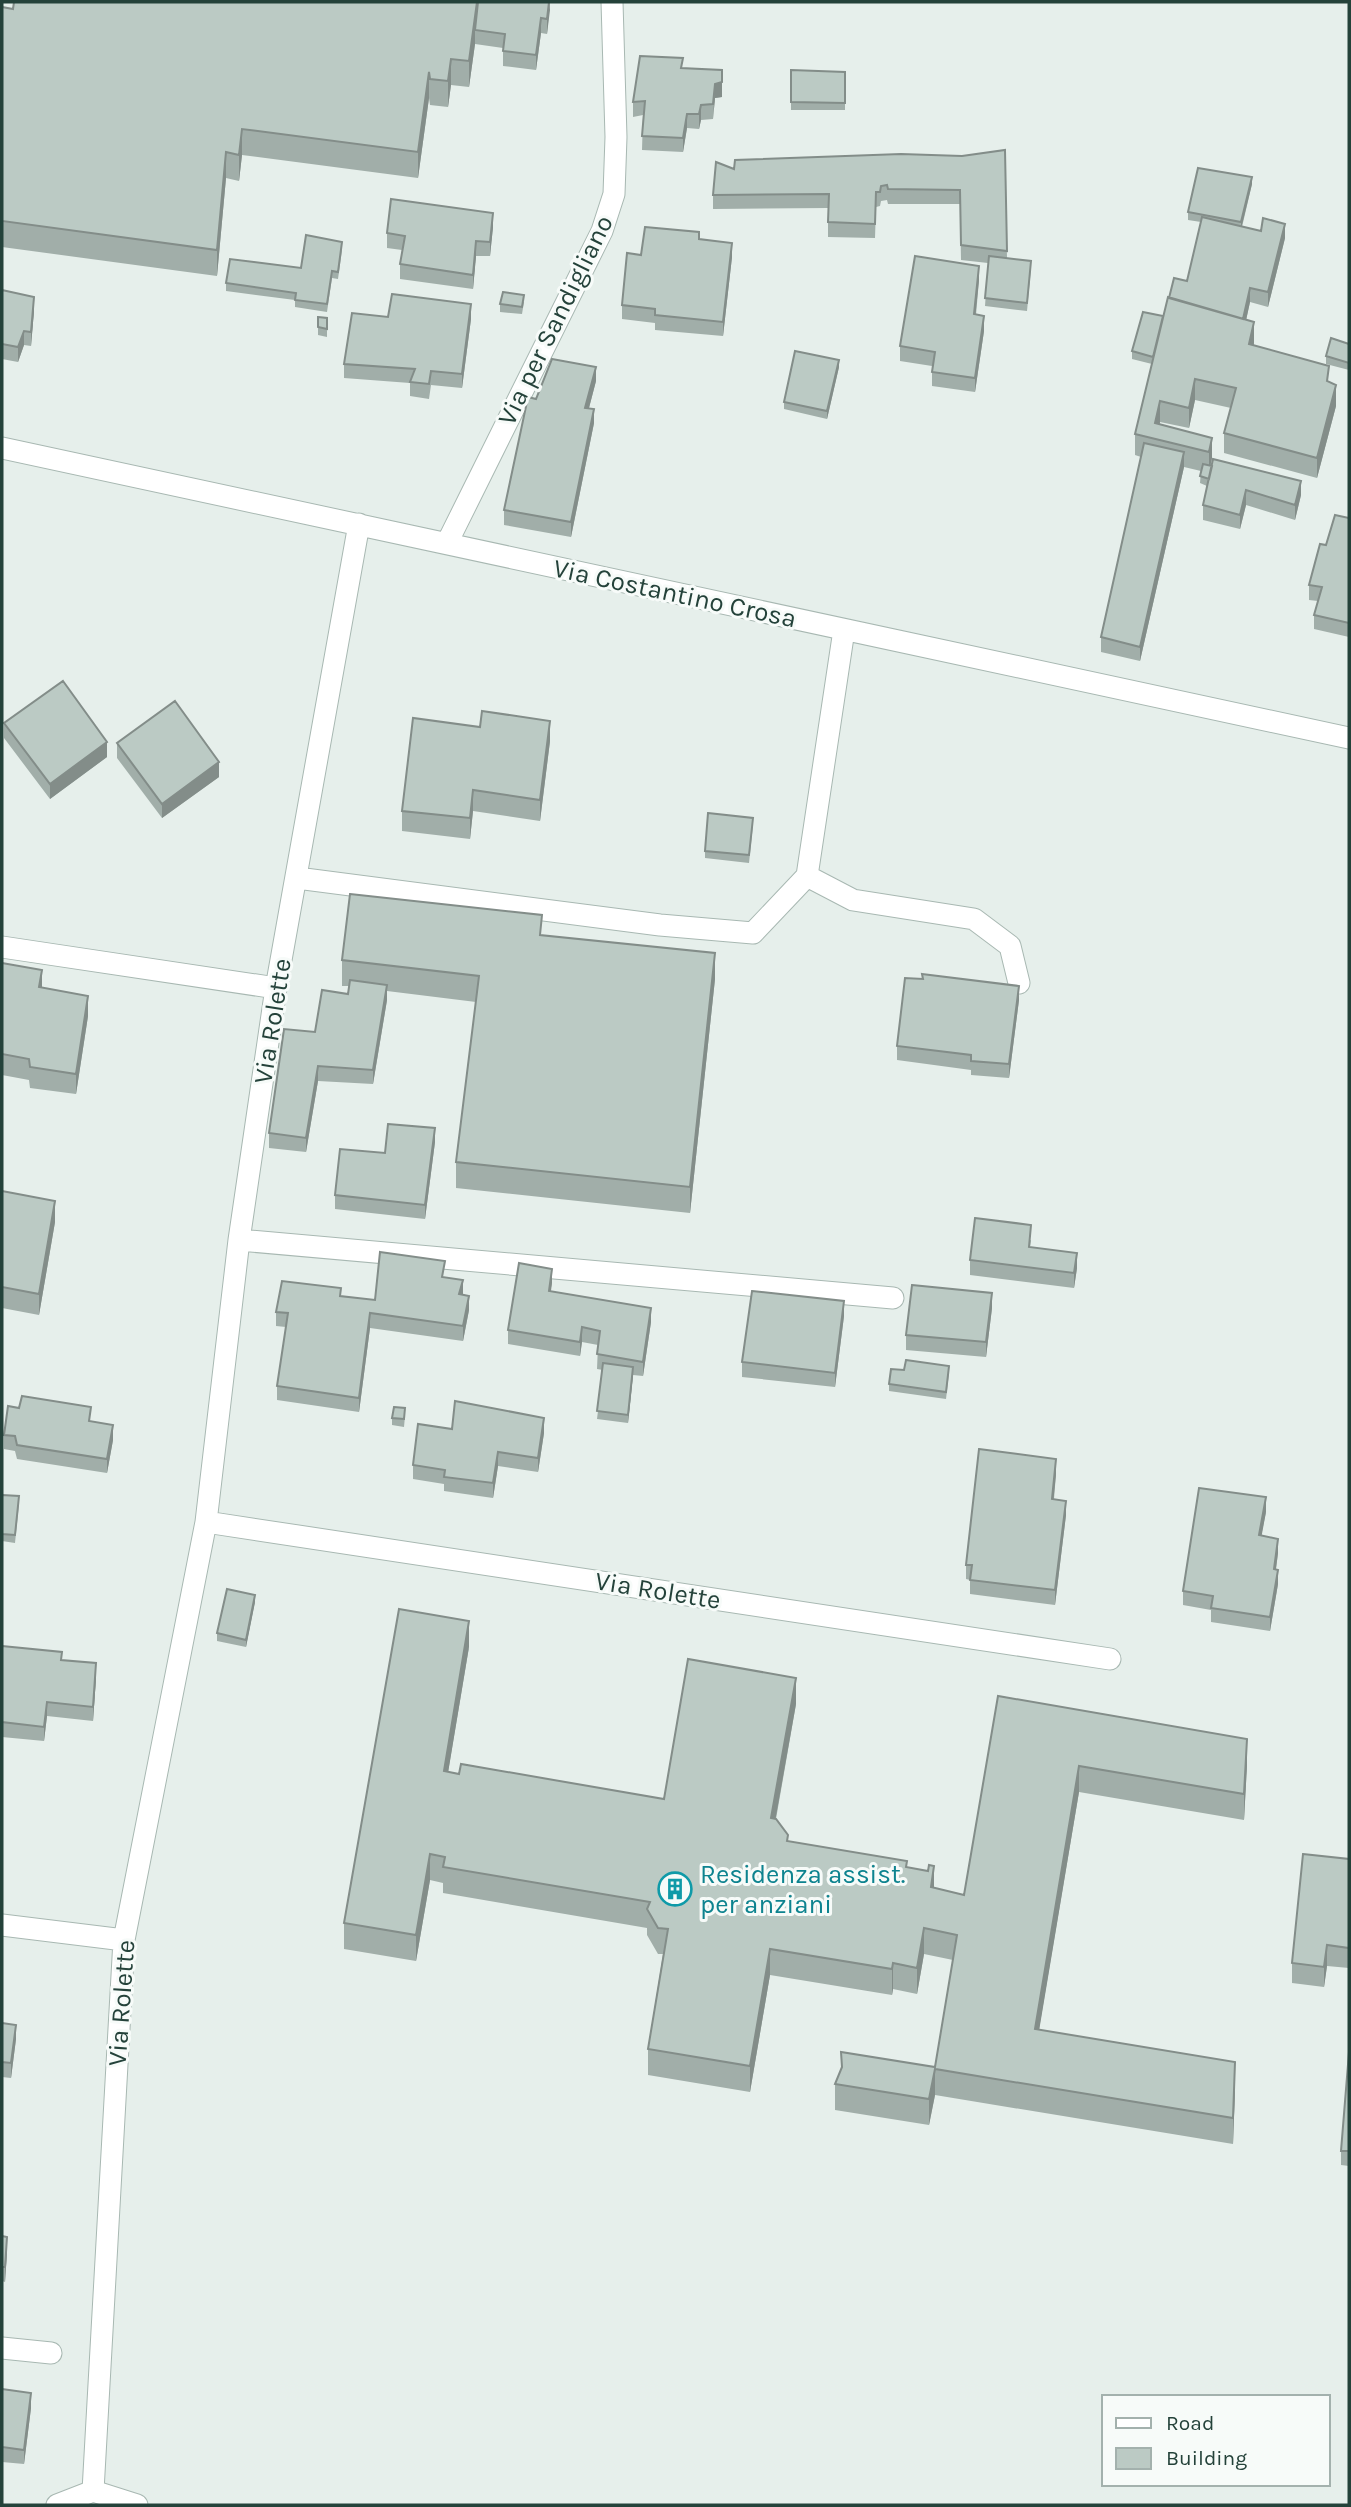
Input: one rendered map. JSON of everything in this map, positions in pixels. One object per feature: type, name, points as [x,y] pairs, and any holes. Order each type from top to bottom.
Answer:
[{"type":"street","name":"Via per Sandigliano","points":[[447,543],[602,231],[614,194],[616,137],[612,2]]},
{"type":"street","name":"Via Costantino Crosa","points":[[2,448],[1349,738]]},
{"type":"street","name":"Via Rolette","points":[[93,2491],[124,1940],[206,1522],[239,1240],[276,988],[359,524]]},
{"type":"street","points":[[297,877],[660,925],[752,933],[807,876],[844,630]]},
{"type":"street","points":[[807,876],[853,900],[974,919],[1010,946],[1019,984]]},
{"type":"street","points":[[2,947],[276,988]]},
{"type":"street","points":[[239,1240],[893,1298]]},
{"type":"street","name":"Via Rolette","points":[[206,1522],[1110,1659]]},
{"type":"street","points":[[2,1925],[124,1940]]},
{"type":"street","points":[[2,2348],[51,2353]]},
{"type":"street","points":[[57,2505],[93,2491],[137,2505]]},
{"type":"building","points":[[14,2],[477,2],[469,61],[451,59],[448,81],[430,79],[429,72],[418,152],[242,129],[239,155],[226,152],[217,250],[2,221],[2,7],[13,9]]},
{"type":"building","points":[[478,2],[549,2],[547,19],[541,18],[536,55],[503,51],[505,34],[475,30]]},
{"type":"building","points":[[640,56],[683,58],[681,68],[722,70],[722,82],[715,84],[713,104],[701,105],[699,114],[687,114],[683,138],[642,136],[645,101],[633,102]]},
{"type":"building","points":[[791,70],[845,72],[845,103],[791,102]]},
{"type":"building","points":[[1005,150],[1007,251],[961,245],[960,190],[888,189],[887,185],[881,186],[880,192],[876,192],[875,224],[828,222],[829,194],[713,195],[716,162],[734,169],[735,160],[901,154],[962,156]]},
{"type":"building","points":[[1198,168],[1252,177],[1241,222],[1188,212]]},
{"type":"building","points":[[391,199],[493,213],[490,242],[476,241],[473,275],[400,264],[405,236],[387,233]]},
{"type":"building","points":[[1202,217],[1261,231],[1263,218],[1285,224],[1268,292],[1250,288],[1243,319],[1169,298],[1174,278],[1187,281]]},
{"type":"building","points":[[645,227],[699,232],[699,239],[732,243],[723,322],[655,315],[655,309],[622,305],[627,253],[641,255]]},
{"type":"building","points":[[306,235],[342,242],[338,272],[332,271],[327,304],[295,300],[296,293],[226,283],[230,259],[301,268]]},
{"type":"building","points":[[915,256],[979,266],[974,314],[984,316],[975,378],[932,372],[935,352],[900,346]]},
{"type":"building","points":[[989,256],[1031,261],[1027,303],[985,298]]},
{"type":"building","points":[[2,290],[34,297],[31,332],[24,331],[18,347],[2,344]]},
{"type":"building","points":[[503,292],[524,295],[522,307],[500,304]]},
{"type":"building","points":[[392,294],[471,304],[462,374],[431,371],[429,384],[410,382],[415,369],[344,364],[352,313],[388,317]]},
{"type":"building","points":[[1168,297],[1254,322],[1249,344],[1329,366],[1327,381],[1336,385],[1317,458],[1224,433],[1236,388],[1195,379],[1189,408],[1160,401],[1155,423],[1212,438],[1209,452],[1135,434]]},
{"type":"building","points":[[1143,312],[1163,316],[1153,357],[1132,351]]},
{"type":"building","points":[[318,317],[327,318],[327,329],[318,327]]},
{"type":"building","points":[[1331,338],[1349,344],[1349,363],[1326,356]]},
{"type":"building","points":[[795,351],[839,360],[827,411],[784,402]]},
{"type":"building","points":[[552,359],[596,367],[585,408],[594,409],[571,522],[504,510],[528,397],[536,399]]},
{"type":"building","points":[[1144,443],[1184,452],[1140,647],[1101,637]]},
{"type":"building","points":[[1213,459],[1301,481],[1295,505],[1246,490],[1240,515],[1203,505]]},
{"type":"building","points":[[1203,464],[1212,466],[1209,479],[1200,476]]},
{"type":"building","points":[[1335,515],[1349,518],[1349,623],[1314,615],[1322,587],[1309,585],[1320,544],[1326,545]]},
{"type":"building","points":[[63,681],[107,742],[50,784],[4,723]]},
{"type":"building","points":[[175,701],[219,762],[162,804],[117,743]]},
{"type":"building","points":[[482,711],[550,721],[540,800],[473,790],[470,818],[402,811],[413,718],[480,727]]},
{"type":"building","points":[[708,813],[753,818],[749,855],[705,851]]},
{"type":"building","points":[[350,894],[542,915],[540,935],[715,953],[690,1187],[456,1162],[479,976],[342,960]]},
{"type":"building","points":[[2,963],[42,970],[39,987],[88,996],[76,1074],[30,1067],[29,1059],[2,1054]]},
{"type":"building","points":[[922,974],[1019,986],[1009,1064],[971,1061],[971,1055],[897,1046],[905,978],[923,979]]},
{"type":"building","points":[[350,980],[387,985],[373,1070],[318,1066],[306,1138],[269,1133],[284,1029],[315,1032],[322,990],[348,994]]},
{"type":"building","points":[[388,1124],[435,1128],[425,1205],[335,1195],[340,1149],[385,1153]]},
{"type":"building","points":[[2,1191],[55,1201],[39,1294],[2,1287]]},
{"type":"building","points":[[975,1218],[1031,1225],[1029,1247],[1077,1253],[1074,1273],[970,1260]]},
{"type":"building","points":[[380,1252],[445,1261],[442,1277],[463,1280],[459,1294],[469,1296],[463,1326],[370,1313],[359,1398],[277,1386],[288,1313],[276,1312],[282,1281],[341,1288],[340,1296],[375,1300]]},
{"type":"building","points":[[519,1263],[552,1269],[549,1291],[651,1308],[643,1362],[597,1354],[600,1331],[582,1327],[580,1342],[508,1330]]},
{"type":"building","points":[[912,1285],[992,1293],[986,1342],[906,1335]]},
{"type":"building","points":[[752,1291],[844,1301],[835,1373],[742,1362]]},
{"type":"building","points":[[906,1360],[949,1366],[946,1392],[889,1384],[891,1369],[904,1370]]},
{"type":"building","points":[[603,1363],[633,1367],[628,1415],[597,1411]]},
{"type":"building","points":[[22,1396],[91,1407],[89,1421],[113,1425],[107,1459],[17,1445],[15,1436],[4,1435],[8,1406],[19,1408]]},
{"type":"building","points":[[455,1401],[544,1418],[538,1458],[498,1452],[493,1483],[444,1477],[445,1470],[413,1465],[418,1424],[452,1429]]},
{"type":"building","points":[[394,1407],[405,1408],[404,1419],[392,1418]]},
{"type":"building","points":[[979,1449],[1056,1459],[1052,1499],[1066,1501],[1055,1590],[970,1580],[972,1565],[966,1565]]},
{"type":"building","points":[[1199,1488],[1266,1497],[1259,1535],[1278,1539],[1274,1569],[1278,1570],[1270,1617],[1211,1608],[1213,1596],[1183,1591]]},
{"type":"building","points":[[2,1495],[19,1496],[15,1535],[2,1534]]},
{"type":"building","points":[[227,1589],[255,1595],[246,1640],[217,1633]]},
{"type":"building","name":"Residenza assist. per anziani","points":[[399,1609],[469,1621],[444,1771],[459,1774],[461,1764],[664,1799],[688,1659],[796,1678],[771,1818],[776,1819],[788,1835],[787,1841],[907,1861],[906,1867],[928,1871],[929,1865],[934,1866],[931,1887],[964,1895],[998,1696],[1247,1739],[1244,1794],[1079,1766],[1035,2029],[1235,2062],[1233,2118],[935,2069],[929,2099],[835,2084],[842,2067],[841,2052],[935,2067],[957,1935],[924,1928],[917,1968],[893,1963],[892,1969],[770,1949],[750,2066],[648,2049],[668,1929],[658,1928],[647,1909],[650,1902],[443,1867],[445,1857],[430,1854],[416,1935],[344,1923]]},
{"type":"building","points":[[2,1646],[62,1652],[61,1660],[96,1663],[93,1707],[47,1702],[44,1727],[2,1722]]},
{"type":"building","points":[[1303,1854],[1349,1859],[1349,1948],[1327,1945],[1324,1967],[1292,1963]]},
{"type":"building","points":[[2,2023],[16,2025],[11,2063],[2,2062]]},
{"type":"building","points":[[1349,2052],[1349,2151],[1341,2151]]},
{"type":"building","points":[[2,2236],[7,2237],[5,2267],[2,2267]]},
{"type":"building","points":[[2,2389],[31,2393],[24,2450],[2,2447]]},
{"type":"place","name":"Residenza assist. per anziani","points":[[675,1889]]}]
